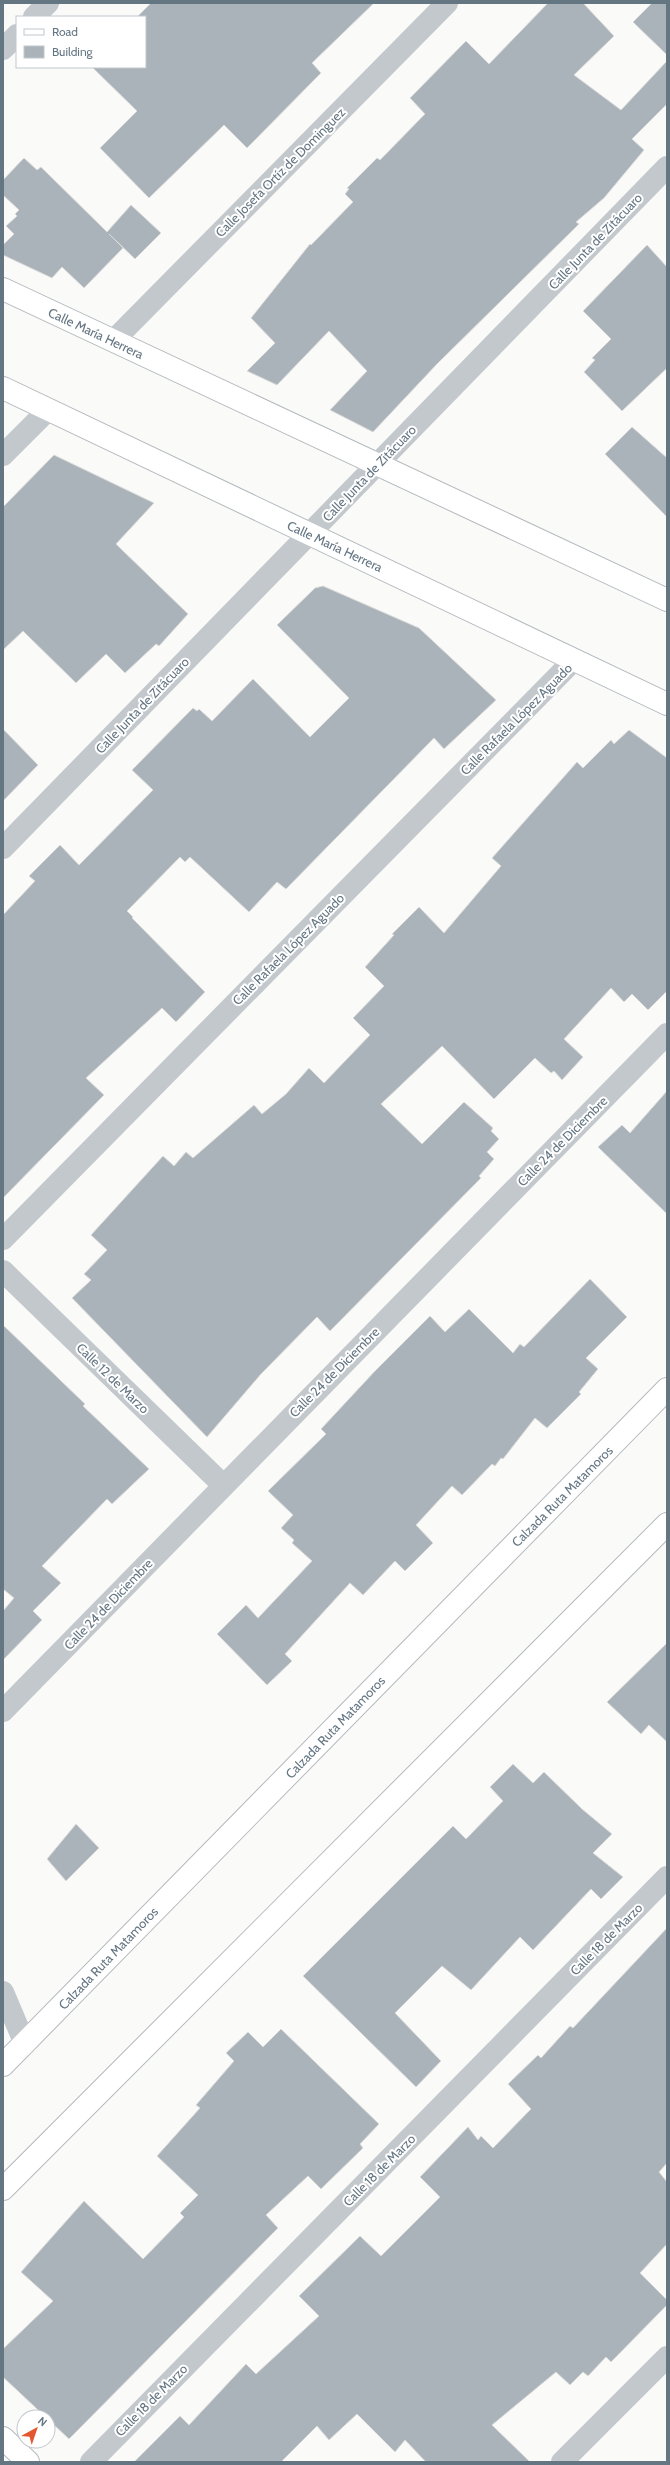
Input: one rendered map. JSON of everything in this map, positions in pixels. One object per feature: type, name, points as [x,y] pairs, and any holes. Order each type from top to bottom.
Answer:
[{"type":"main road","name":"Calle María Herrera","points":[[3,289],[666,597]]},
{"type":"main road","name":"Calle María Herrera","points":[[3,388],[667,704]]},
{"type":"main road","name":"Calzada Ruta Matamoros","points":[[3,2065],[667,1389]]},
{"type":"main road","points":[[3,2189],[667,1524]]},
{"type":"main road","points":[[3,2438],[28,2462]]},
{"type":"street","points":[[35,16],[48,3]]},
{"type":"street","name":"Calle Josefa Ortíz de Dominguez","points":[[113,341],[447,3]]},
{"type":"street","points":[[3,49],[16,36]]},
{"type":"street","name":"Calle Junta de Zitácuaro","points":[[3,848],[667,167]]},
{"type":"street","points":[[3,455],[48,410]]},
{"type":"street","name":"Calle Rafaela López Aguado","points":[[3,1239],[574,660]]},
{"type":"street","name":"Calle 24 de Diciembre","points":[[3,1712],[223,1485],[667,1034]]},
{"type":"street","name":"Calle 12 de Marzo","points":[[3,1271],[223,1485]]},
{"type":"street","name":"Calle 18 de Marzo","points":[[91,2462],[667,1877]]},
{"type":"street","points":[[3,1992],[25,2044]]},
{"type":"street","points":[[562,2462],[667,2357]]},
{"type":"building","points":[[151,3],[374,3],[312,63],[321,73],[247,148],[224,125],[149,198],[100,148],[137,111],[93,68],[146,68],[146,16],[138,16]]},
{"type":"building","points":[[548,3],[583,3],[614,36],[574,75],[621,110],[667,61],[667,104],[632,139],[644,150],[604,198],[576,222],[579,224],[437,364],[373,432],[330,410],[367,371],[329,331],[277,385],[247,371],[275,343],[251,318],[310,244],[311,245],[353,202],[345,194],[349,189],[347,188],[377,158],[380,160],[425,114],[410,98],[466,41],[489,64]]},
{"type":"building","points":[[652,3],[667,3],[667,55],[633,22]]},
{"type":"building","points":[[24,158],[37,170],[41,167],[107,232],[131,205],[161,233],[135,259],[109,234],[123,248],[84,288],[62,267],[52,278],[3,255],[3,245],[14,234],[6,226],[17,216],[15,214],[19,210],[3,195],[3,180]]},
{"type":"building","points":[[647,245],[667,267],[667,368],[622,411],[584,372],[595,360],[592,358],[611,339],[583,311]]},
{"type":"building","points":[[632,427],[667,458],[667,517],[605,454]]},
{"type":"building","points":[[54,455],[154,503],[116,544],[188,614],[159,646],[156,644],[125,673],[106,654],[76,683],[23,631],[3,650],[3,507]]},
{"type":"building","points":[[323,586],[419,628],[496,700],[444,749],[434,738],[286,889],[277,882],[249,912],[190,857],[185,862],[180,857],[127,911],[133,917],[132,918],[205,992],[176,1022],[162,1008],[86,1078],[104,1095],[3,1198],[3,915],[35,881],[29,876],[60,845],[79,865],[153,790],[132,770],[193,708],[197,711],[199,709],[212,721],[253,679],[310,737],[349,698],[277,625],[315,588]]},
{"type":"building","points":[[3,729],[38,765],[3,801]]},
{"type":"building","points":[[629,730],[667,758],[667,991],[648,1010],[632,994],[624,1002],[611,988],[564,1039],[583,1057],[562,1080],[554,1071],[551,1073],[535,1058],[494,1099],[442,1046],[381,1104],[422,1144],[464,1102],[493,1128],[491,1131],[499,1139],[487,1152],[494,1159],[479,1176],[481,1178],[330,1331],[317,1317],[261,1374],[207,1437],[72,1298],[91,1280],[84,1274],[107,1250],[91,1235],[163,1156],[174,1166],[186,1152],[193,1158],[254,1105],[262,1114],[286,1094],[309,1068],[324,1083],[370,1035],[353,1018],[384,986],[365,967],[394,935],[392,934],[419,907],[444,933],[501,866],[492,858],[577,762],[583,768],[611,740],[614,744]]},
{"type":"building","points":[[667,1091],[667,1214],[598,1147],[622,1125],[630,1133]]},
{"type":"building","points":[[590,1279],[627,1317],[586,1358],[598,1369],[579,1392],[581,1394],[547,1428],[535,1418],[503,1459],[501,1458],[495,1466],[492,1464],[462,1495],[452,1486],[416,1525],[433,1543],[405,1571],[395,1561],[363,1595],[350,1583],[285,1654],[292,1661],[267,1685],[217,1634],[246,1605],[258,1618],[312,1561],[292,1543],[294,1540],[281,1528],[293,1515],[268,1491],[326,1434],[321,1429],[375,1371],[430,1316],[445,1332],[469,1309],[513,1353],[520,1344],[524,1347]]},
{"type":"building","points":[[3,1325],[85,1404],[83,1406],[149,1469],[112,1504],[107,1499],[42,1566],[61,1583],[33,1611],[42,1620],[3,1660],[3,1611],[14,1598],[3,1589]]},
{"type":"building","points":[[667,1643],[667,1742],[649,1725],[641,1734],[607,1702]]},
{"type":"building","points":[[513,1764],[533,1783],[544,1772],[582,1809],[612,1834],[593,1853],[623,1877],[601,1899],[591,1889],[533,1950],[520,1937],[471,1990],[442,1966],[395,2013],[441,2061],[416,2087],[303,1976],[453,1826],[466,1839],[503,1801],[490,1787]]},
{"type":"building","points":[[76,1824],[99,1848],[66,1881],[47,1859]]},
{"type":"building","points":[[667,1928],[667,2163],[659,2172],[667,2182],[667,2244],[640,2273],[667,2300],[667,2305],[611,2362],[606,2357],[588,2376],[583,2372],[570,2385],[556,2372],[492,2425],[530,2462],[426,2462],[405,2440],[395,2452],[357,2414],[329,2440],[317,2426],[281,2462],[134,2462],[180,2416],[189,2425],[246,2364],[256,2374],[319,2316],[299,2296],[360,2236],[381,2256],[440,2197],[420,2177],[468,2127],[478,2140],[481,2136],[493,2148],[531,2109],[508,2084],[538,2055],[541,2058],[570,2026],[573,2028]]},
{"type":"building","points":[[281,2029],[379,2124],[360,2144],[363,2148],[321,2189],[308,2176],[266,2215],[278,2228],[69,2439],[56,2427],[56,2409],[37,2409],[3,2377],[3,2349],[53,2301],[21,2272],[84,2201],[143,2259],[184,2217],[180,2213],[198,2195],[157,2156],[200,2108],[196,2105],[234,2061],[226,2053],[248,2032],[263,2047]]}]
